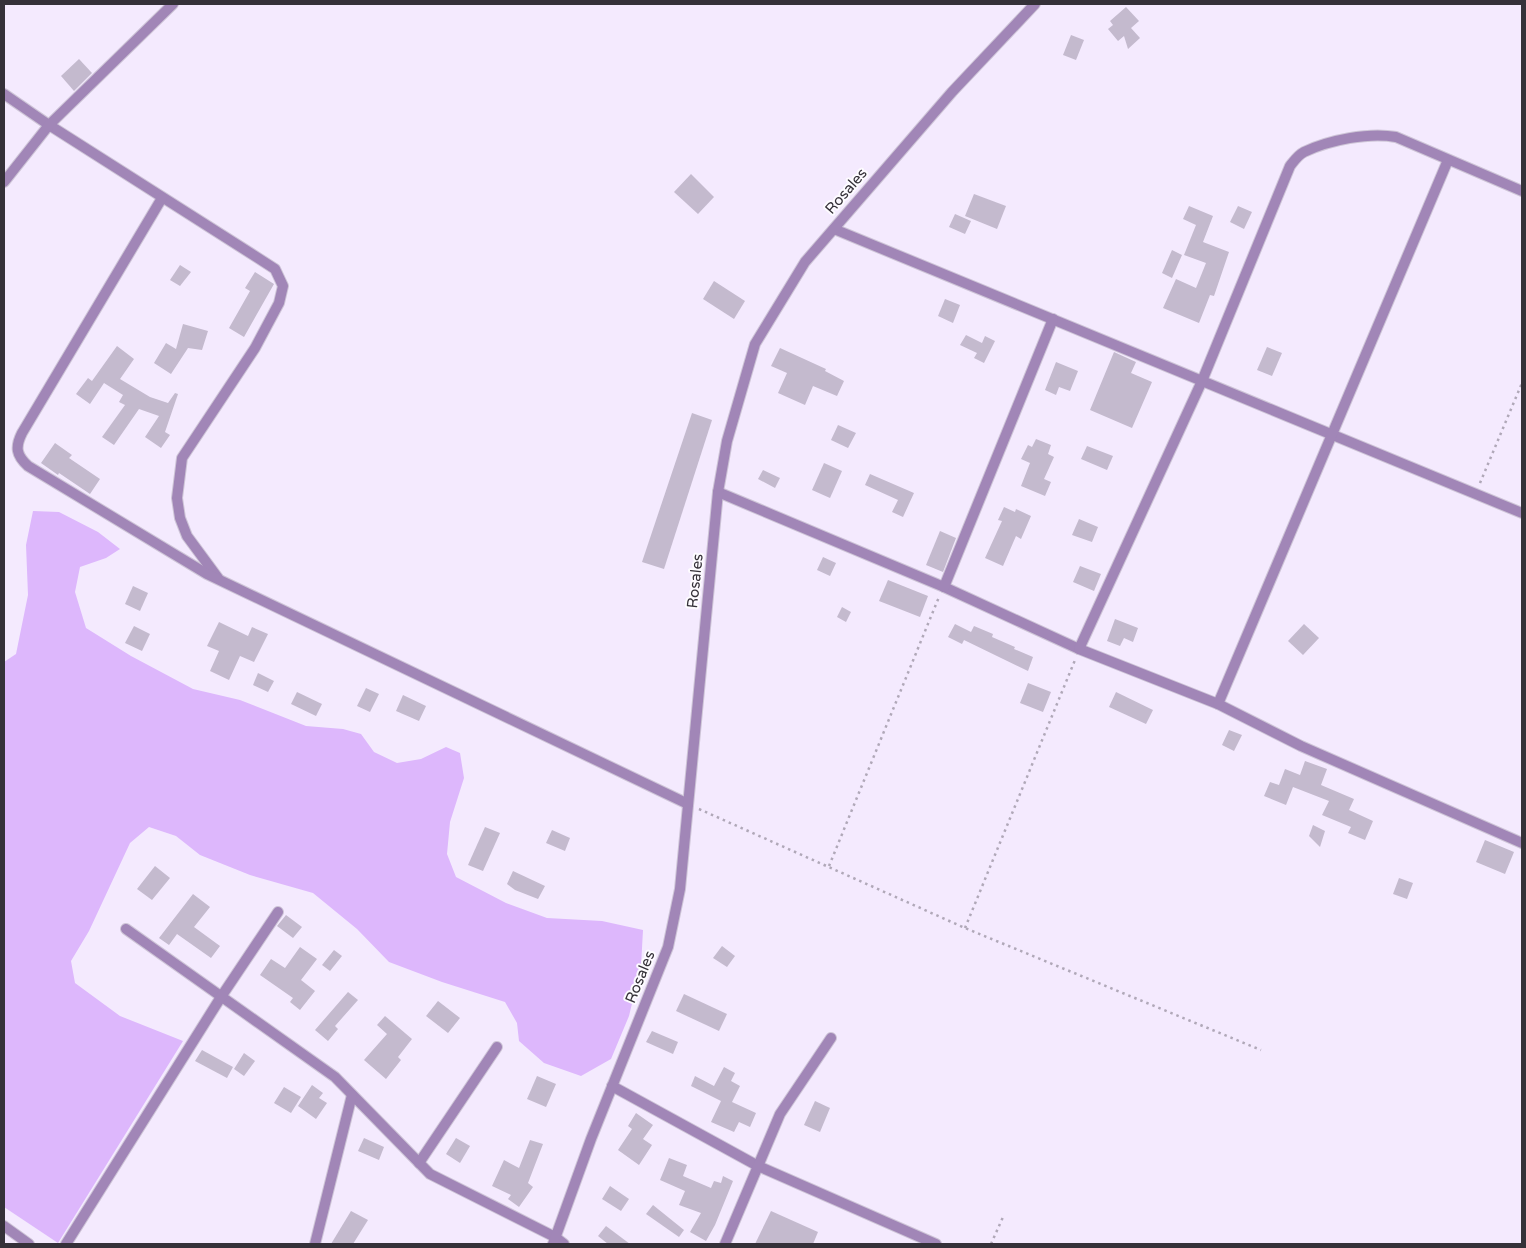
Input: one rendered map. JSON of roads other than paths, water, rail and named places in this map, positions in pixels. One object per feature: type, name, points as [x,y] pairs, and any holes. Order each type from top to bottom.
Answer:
[{"type":"street","points":[[4,182],[49,125],[173,4]]},
{"type":"street","name":"Rosales","points":[[554,1241],[612,1086],[668,947],[680,889],[718,492],[727,441],[755,344],[805,262],[952,92],[1035,4]]},
{"type":"street","points":[[4,94],[162,198],[275,269],[283,286],[279,303],[255,348],[182,458],[177,498],[180,518],[187,536],[196,551],[220,580]]},
{"type":"street","points":[[1079,649],[1202,380],[1290,166],[1302,153],[1368,135],[1396,137],[1522,191]]},
{"type":"street","points":[[1218,704],[1448,160]]},
{"type":"street","points":[[162,198],[22,433],[17,450],[20,459],[28,466],[220,580],[688,804]]},
{"type":"street","points":[[834,228],[1522,513]]},
{"type":"street","points":[[944,586],[1053,319]]},
{"type":"street","points":[[718,492],[944,586],[1079,649],[1218,704],[1301,746],[1522,842]]},
{"type":"street","points":[[66,1244],[221,997],[278,912]]},
{"type":"street","points":[[126,929],[335,1077],[430,1174],[554,1241],[564,1244]]},
{"type":"street","points":[[725,1244],[780,1114],[831,1038]]},
{"type":"street","points":[[419,1163],[498,1048]]},
{"type":"street","points":[[612,1086],[758,1166],[936,1244]]},
{"type":"street","points":[[316,1244],[352,1095]]},
{"type":"street","points":[[4,1226],[29,1244]]}]
